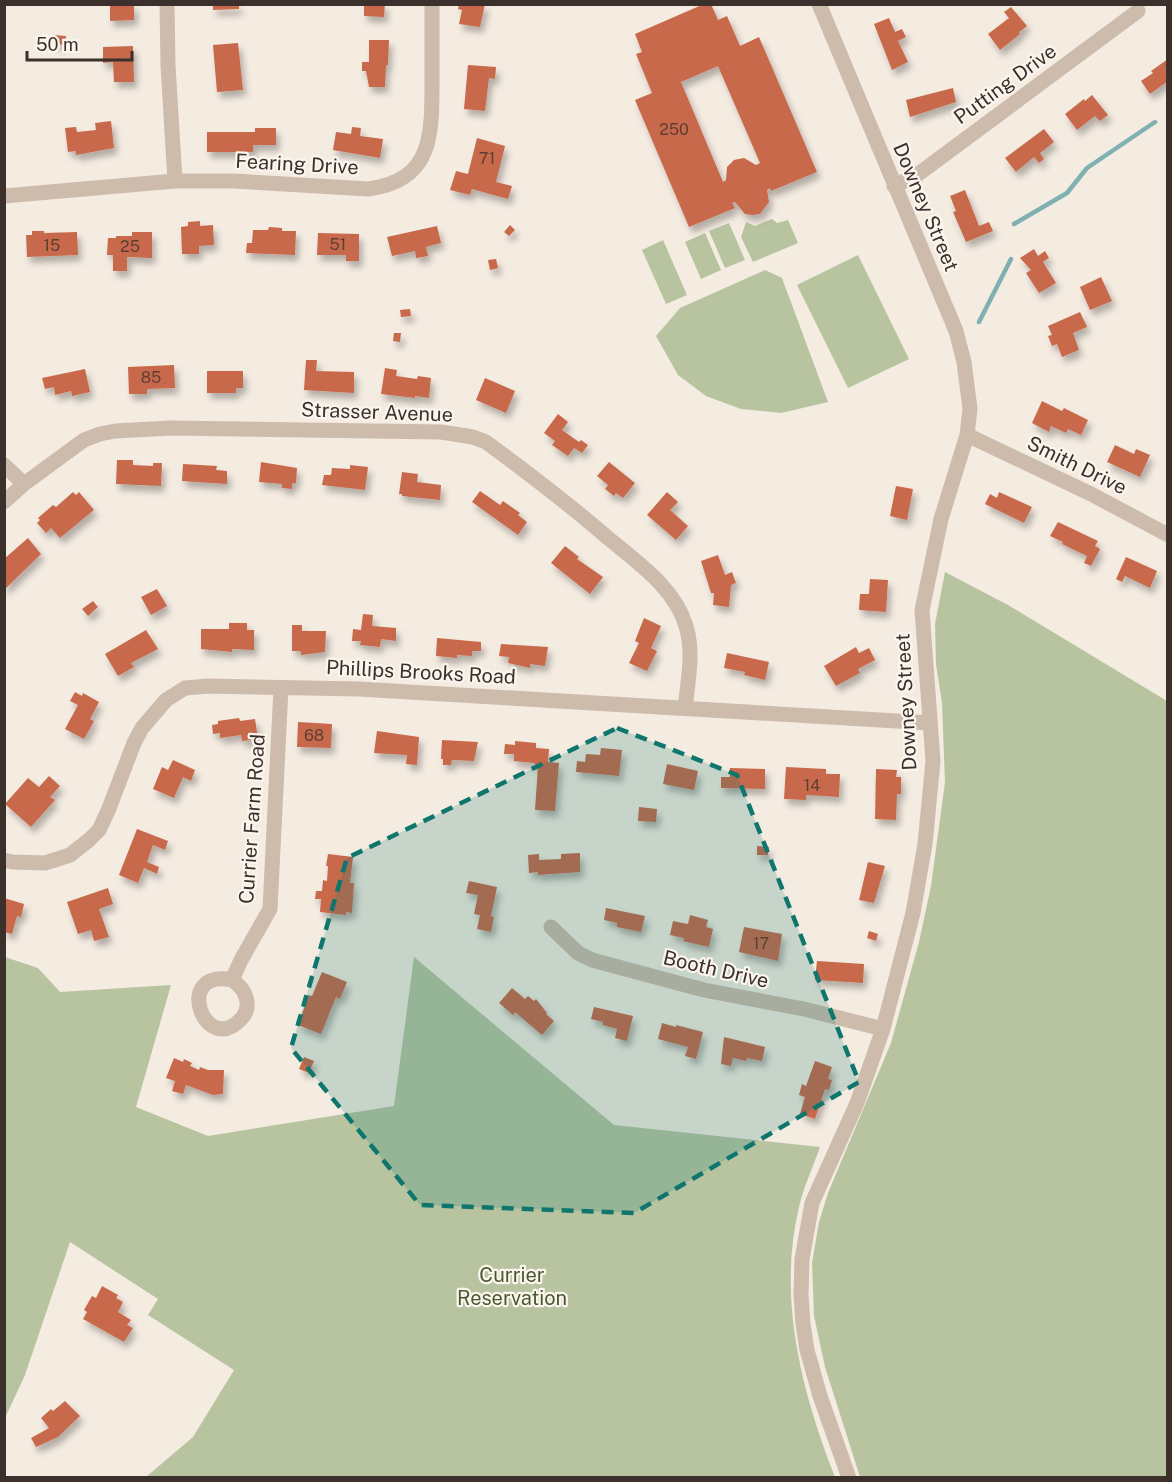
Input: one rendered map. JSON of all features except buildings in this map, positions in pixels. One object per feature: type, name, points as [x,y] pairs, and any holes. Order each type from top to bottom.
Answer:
[{"type":"street","points":[[166,4],[175,181]]},
{"type":"street","name":"Fearing Drive","points":[[4,196],[175,181],[234,181],[368,189],[386,187],[405,178],[422,158],[429,144],[432,112],[432,4]]},
{"type":"street","name":"Downey Street","points":[[819,4],[956,331],[964,358],[970,409],[967,435],[941,519],[922,610],[933,761],[925,844],[913,913],[883,1029],[857,1103],[812,1203],[802,1259],[802,1314],[807,1350],[820,1396],[849,1478]]},
{"type":"street","name":"Putting Drive","points":[[894,186],[917,175],[1138,11]]},
{"type":"street","name":"Strasser Avenue","points":[[24,484],[84,441],[116,430],[441,432],[473,437],[486,442],[560,496],[652,575],[666,590],[686,625],[689,643],[690,663],[685,708]]},
{"type":"street","name":"Smith Drive","points":[[967,435],[1091,494],[1167,535]]},
{"type":"street","points":[[4,465],[24,484],[4,502]]},
{"type":"street","name":"Phillips Brooks Road","points":[[4,860],[45,863],[70,855],[89,840],[99,830],[108,811],[142,728],[166,700],[185,688],[208,686],[359,689],[930,723]]},
{"type":"street","name":"Currier Farm Road","points":[[232,980],[270,909],[281,688]]},
{"type":"street","name":"Booth Drive","points":[[551,927],[578,953],[592,960],[704,990],[804,1009],[883,1029]]},
{"type":"highlighted area","points":[[617,728],[737,775],[859,1082],[634,1213],[420,1205],[291,1048],[347,858]]},
{"type":"green space","points":[[772,219],[777,223],[788,220],[798,243],[753,262],[741,237],[746,222],[755,226]]},
{"type":"green space","points":[[729,223],[745,260],[725,268],[709,231]]},
{"type":"green space","points":[[705,233],[721,270],[701,279],[685,242]]},
{"type":"green space","points":[[663,240],[687,295],[666,304],[642,250]]},
{"type":"green space","points":[[858,255],[909,359],[848,388],[797,285]]},
{"type":"green space","points":[[765,270],[782,278],[828,402],[781,413],[741,409],[706,396],[678,375],[656,336],[680,308]]},
{"type":"green space","points":[[945,572],[1008,605],[1167,701],[1167,1477],[860,1477],[825,1367],[814,1316],[812,1263],[819,1222],[828,1193],[891,1043],[919,942],[931,886],[945,782],[942,703],[936,664],[935,624]]},
{"type":"green space","name":"Currier Reservation","points":[[5,957],[38,968],[60,992],[171,985],[136,1107],[208,1136],[394,1106],[414,957],[614,1125],[820,1147],[801,1199],[793,1241],[792,1310],[803,1379],[835,1477],[146,1477],[193,1437],[234,1370],[148,1315],[158,1299],[70,1242],[25,1375],[5,1418]]},
{"type":"waterway","points":[[1014,224],[1067,193],[1087,168],[1155,122]]},
{"type":"waterway","points":[[979,322],[1011,259]]}]
